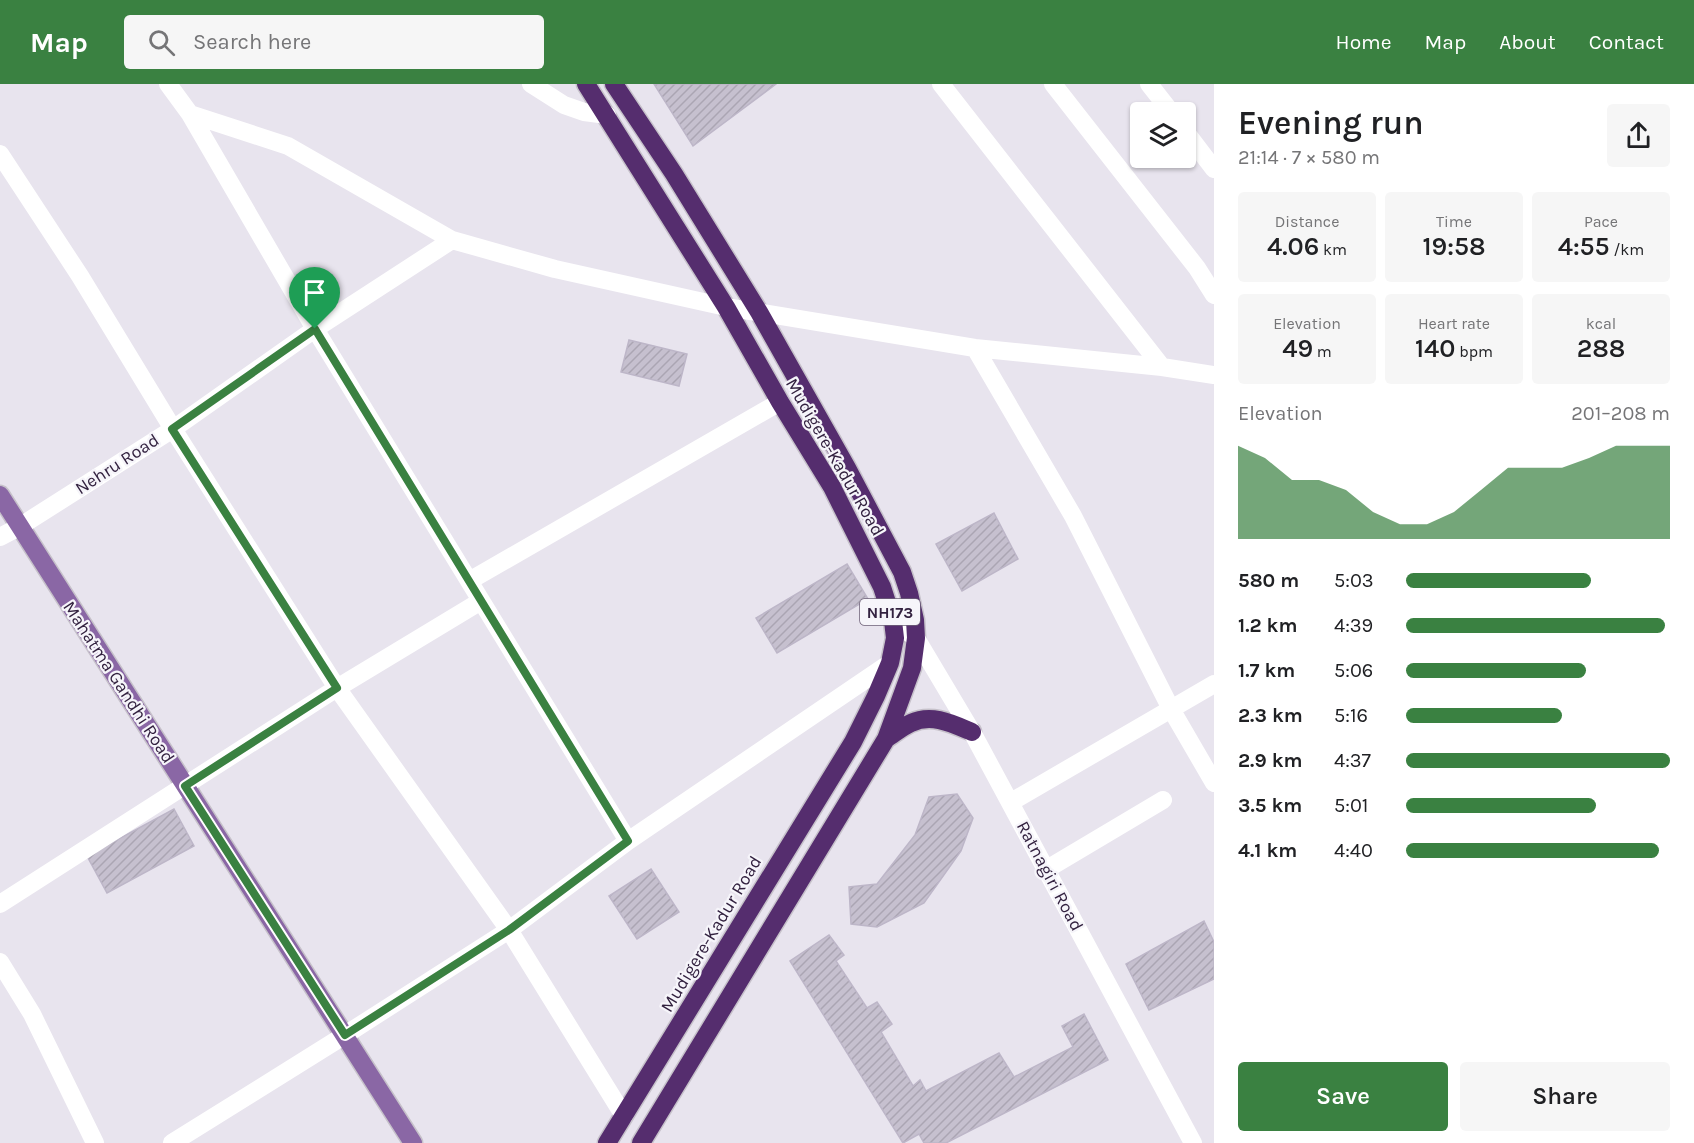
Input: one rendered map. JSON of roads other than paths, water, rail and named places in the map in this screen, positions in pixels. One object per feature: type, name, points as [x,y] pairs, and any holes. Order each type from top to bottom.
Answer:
[{"type":"highway","name":"Mudigere-Kadur Road","points":[[586,84],[726,307],[832,487],[882,587],[893,621],[895,638],[890,663],[853,742],[607,1143]]},
{"type":"highway","name":"Mudigere-Kadur Road","points":[[614,84],[674,174],[759,312],[847,468],[902,572],[915,620],[916,638],[912,668],[886,739],[642,1142]]},
{"type":"highway","points":[[886,739],[910,723],[924,718],[943,720],[972,732]]},
{"type":"main road","name":"Mahatma Gandhi Road","points":[[0,495],[413,1143]]},
{"type":"street","points":[[168,84],[190,114],[315,329],[628,841]]},
{"type":"street","points":[[531,84],[564,105],[584,112],[607,115]]},
{"type":"street","points":[[941,84],[1162,367]]},
{"type":"street","points":[[1053,84],[1190,259],[1214,295]]},
{"type":"street","points":[[1149,84],[1163,102]]},
{"type":"street","points":[[190,114],[288,146],[452,240],[555,269],[726,307],[975,348],[1162,367],[1214,375]]},
{"type":"street","points":[[1196,145],[1214,169]]},
{"type":"street","points":[[0,154],[80,276],[172,429],[337,688],[509,930],[624,1116]]},
{"type":"street","name":"Nehru Road","points":[[0,537],[172,429],[315,329],[452,240]]},
{"type":"street","points":[[975,348],[1073,516],[1171,709],[1214,783]]},
{"type":"street","points":[[468,581],[780,402]]},
{"type":"street","points":[[0,904],[337,688],[481,601]]},
{"type":"street","name":"Ratnagiri Road","points":[[893,621],[916,638],[972,732],[1193,1143]]},
{"type":"street","points":[[172,1143],[509,930],[628,841],[890,663]]},
{"type":"street","points":[[1011,802],[1214,684]]},
{"type":"street","points":[[1047,869],[1163,800]]},
{"type":"street","points":[[0,962],[32,1014],[94,1143]]}]
